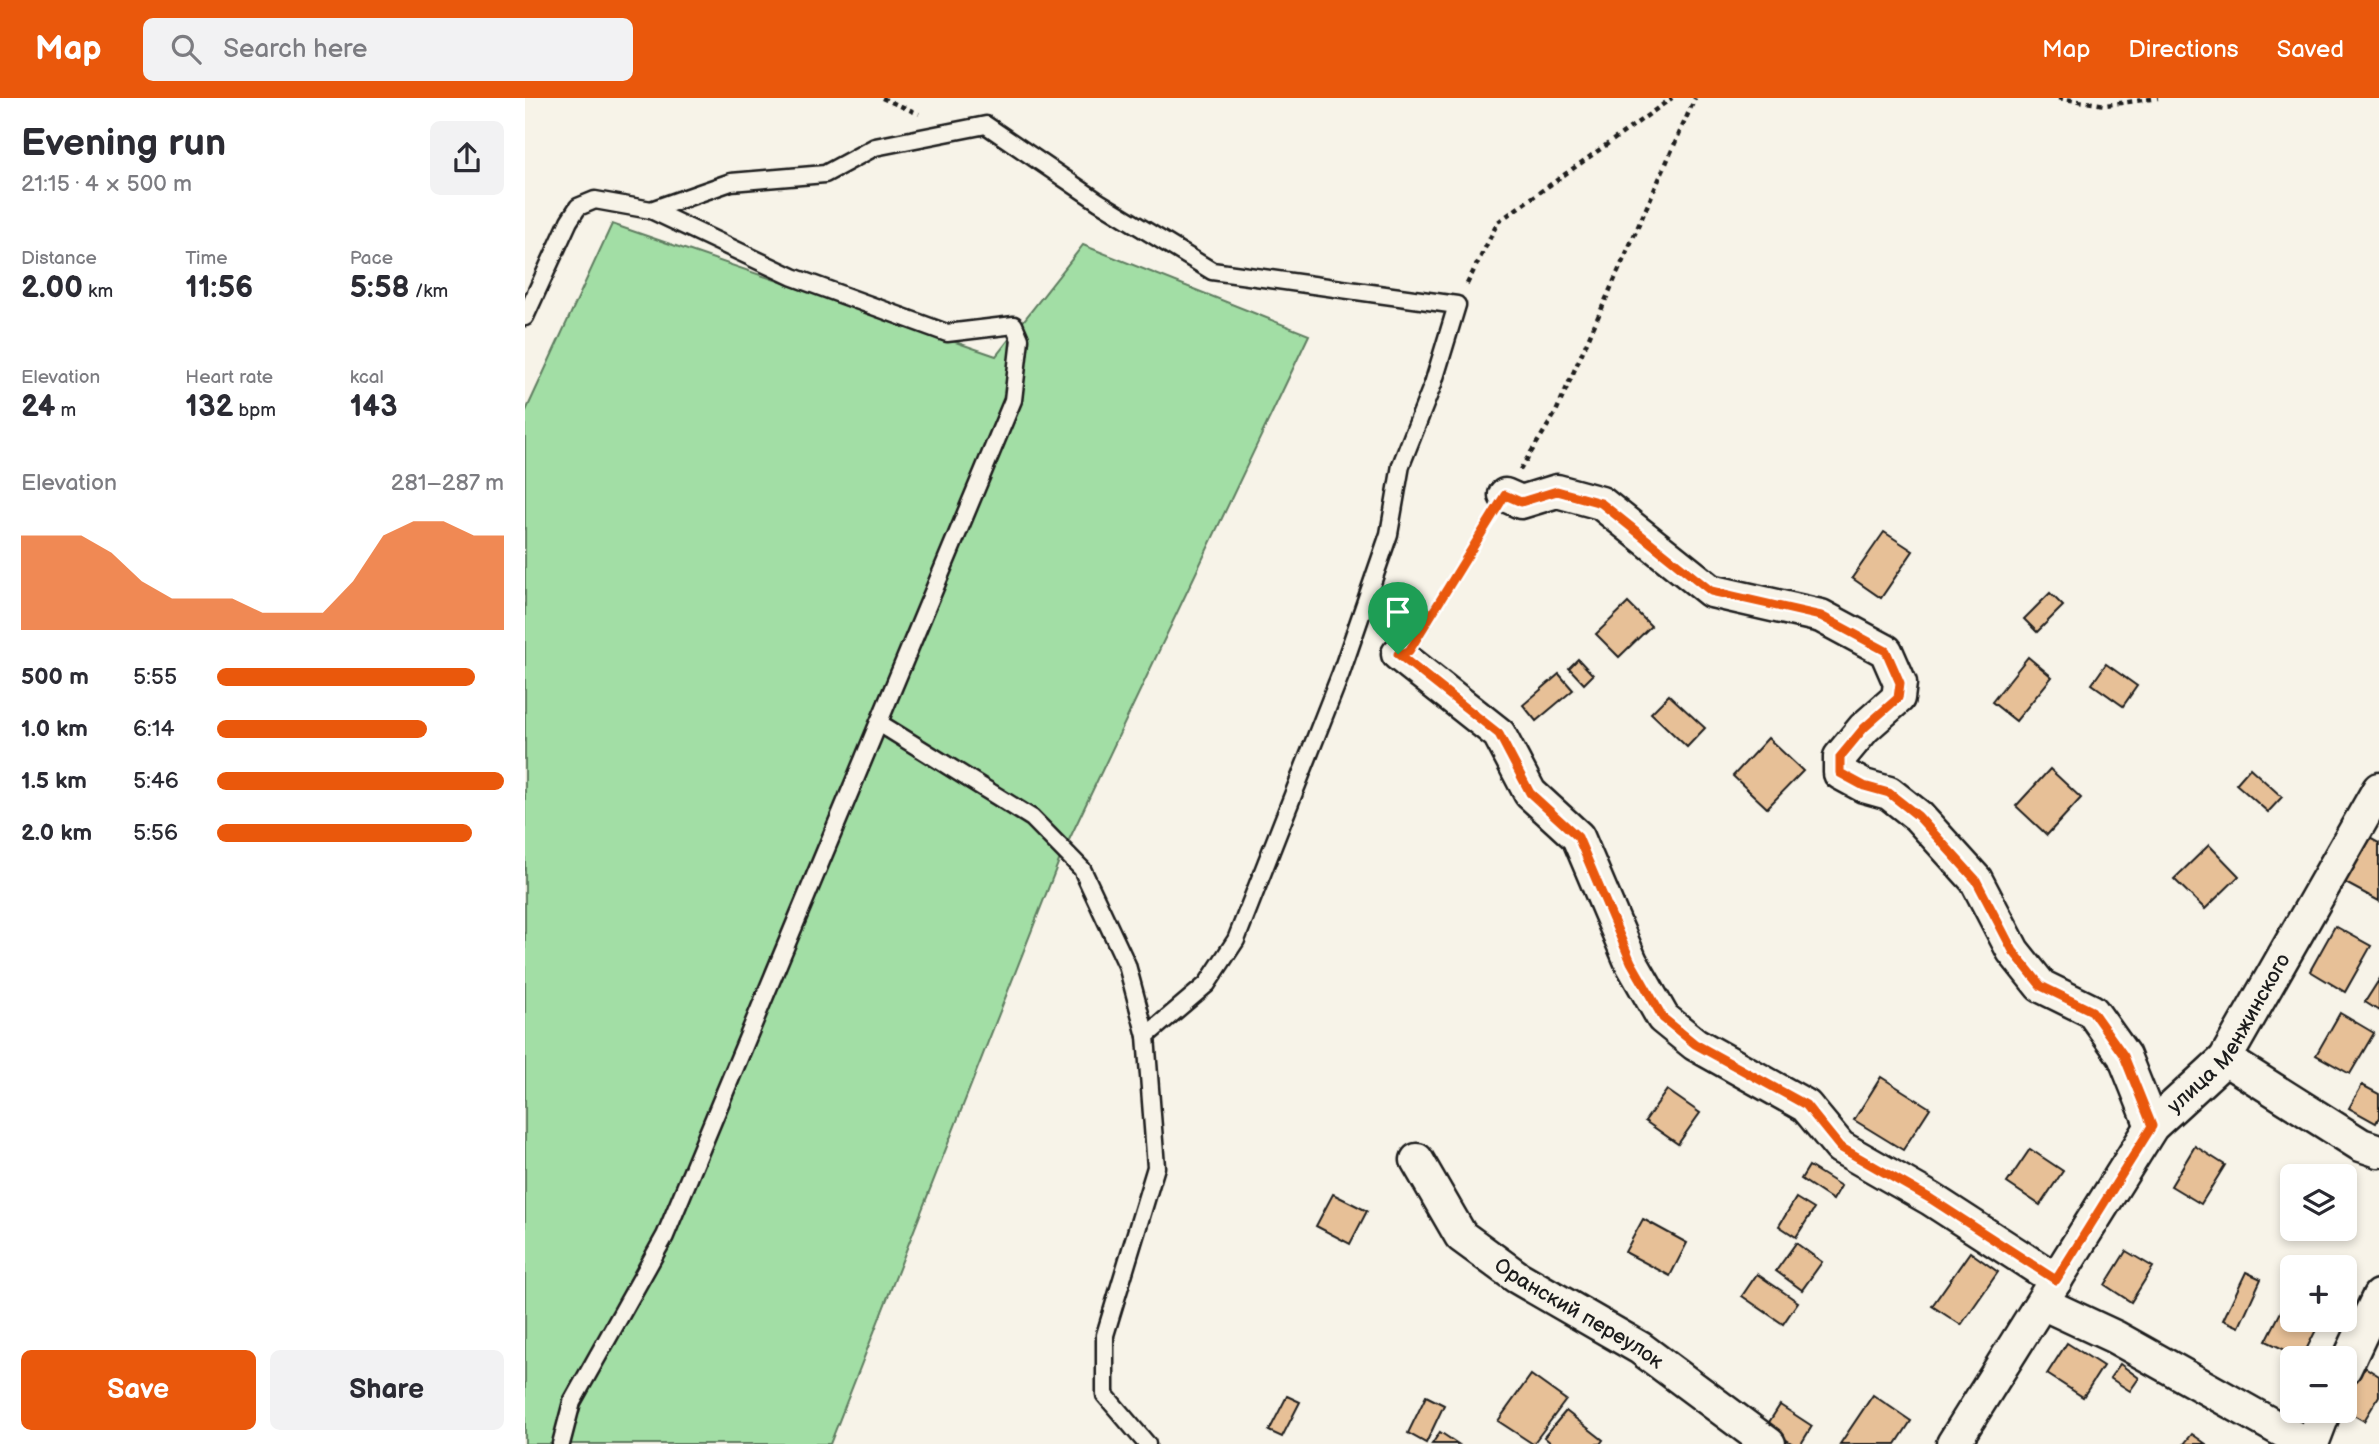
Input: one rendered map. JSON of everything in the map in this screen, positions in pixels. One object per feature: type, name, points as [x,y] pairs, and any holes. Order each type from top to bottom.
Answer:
[{"type":"street","points":[[1505,495],[1521,502],[1557,491],[1601,503],[1711,591],[1821,616],[1886,651],[1900,683],[1898,698],[1864,728],[1840,757],[1840,773],[1864,786],[1889,793],[1918,816],[1976,880],[2013,951],[2041,986],[2092,1011],[2124,1056],[2152,1126]]},
{"type":"street","points":[[1398,654],[1499,734],[1530,793],[1578,837],[1631,962],[1663,1018],[1695,1044],[1806,1105],[1840,1147],[1931,1199],[2049,1291],[2115,1337],[2306,1444]]},
{"type":"street","name":"улица Менжинского","points":[[1953,1444],[2152,1126],[2225,1059],[2379,789]]},
{"type":"street","points":[[2225,1059],[2361,1145],[2379,1151]]},
{"type":"street","name":"Оранский переулок","points":[[1417,1160],[1461,1236],[1517,1277],[1640,1348],[1769,1444]]},
{"type":"street","points":[[2355,1346],[2379,1296]]},
{"type":"street","points":[[2312,1444],[2320,1423]]},
{"type":"lane","points":[[651,210],[731,182],[824,174],[875,147],[986,125],[1099,202],[1212,271],[1457,304],[1433,384],[1401,465],[1389,534],[1341,673],[1236,940],[1207,984],[1146,1036]]},
{"type":"lane","points":[[525,317],[569,221],[578,206],[595,200],[651,210],[793,277],[947,333],[1013,325],[1020,339],[1013,400],[879,723],[665,1236],[572,1402],[561,1444]]},
{"type":"lane","points":[[879,723],[1032,818],[1082,869],[1127,964],[1146,1036],[1156,1167],[1105,1335],[1105,1395],[1147,1444]]},
{"type":"path","points":[[1457,304],[1498,222],[1672,98]]},
{"type":"path","points":[[1398,654],[1409,651],[1555,414],[1695,98]]},
{"type":"path","points":[[2058,98],[2106,105],[2158,98]]},
{"type":"green space","points":[[612,224],[996,356],[1083,245],[1309,335],[1059,861],[830,1444],[525,1444],[525,413]]},
{"type":"building","points":[[1884,532],[1913,551],[1881,598],[1852,578]]},
{"type":"building","points":[[2050,593],[2063,606],[2037,632],[2024,619]]},
{"type":"building","points":[[1628,603],[1651,626],[1619,657],[1596,634]]},
{"type":"building","points":[[2028,657],[2052,677],[2016,721],[1992,702]]},
{"type":"building","points":[[1578,659],[1593,675],[1584,684],[1569,668]]},
{"type":"building","points":[[2106,664],[2137,686],[2123,706],[2092,684]]},
{"type":"building","points":[[1559,674],[1573,690],[1536,721],[1523,705]]},
{"type":"building","points":[[1669,695],[1705,728],[1687,747],[1651,713]]},
{"type":"building","points":[[1768,738],[1803,771],[1767,808],[1733,776]]},
{"type":"building","points":[[2250,768],[2282,797],[2268,812],[2236,784]]},
{"type":"building","points":[[2050,769],[2081,798],[2047,835],[2016,806]]},
{"type":"building","points":[[2364,835],[2379,843],[2379,901],[2340,880]]},
{"type":"building","points":[[2209,845],[2239,876],[2205,909],[2174,879]]},
{"type":"building","points":[[2335,926],[2371,946],[2345,992],[2310,971]]},
{"type":"building","points":[[2379,980],[2379,1011],[2365,1002]]},
{"type":"building","points":[[2340,1013],[2374,1033],[2350,1074],[2316,1055]]},
{"type":"building","points":[[1881,1077],[1930,1108],[1903,1150],[1854,1120]]},
{"type":"building","points":[[2362,1085],[2379,1094],[2379,1117],[2376,1123],[2349,1108]]},
{"type":"building","points":[[1667,1090],[1700,1113],[1678,1144],[1645,1121]]},
{"type":"building","points":[[2195,1146],[2225,1165],[2201,1204],[2171,1186]]},
{"type":"building","points":[[2030,1149],[2063,1171],[2040,1205],[2007,1183]]},
{"type":"building","points":[[1809,1166],[1841,1186],[1833,1200],[1801,1179]]},
{"type":"building","points":[[1333,1194],[1367,1211],[1350,1244],[1316,1226]]},
{"type":"building","points":[[1796,1198],[1814,1209],[1796,1237],[1779,1226]]},
{"type":"building","points":[[1643,1219],[1687,1243],[1670,1276],[1625,1252]]},
{"type":"building","points":[[1796,1243],[1822,1262],[1802,1290],[1776,1271]]},
{"type":"building","points":[[2126,1251],[2153,1267],[2131,1302],[2105,1285]]},
{"type":"building","points":[[1970,1252],[1998,1272],[1961,1325],[1932,1306]]},
{"type":"building","points":[[2246,1272],[2261,1279],[2239,1327],[2223,1320]]},
{"type":"building","points":[[1757,1274],[1798,1302],[1783,1324],[1742,1296]]},
{"type":"building","points":[[2280,1314],[2280,1332],[2315,1332],[2308,1346],[2280,1348],[2266,1341]]},
{"type":"building","points":[[2067,1343],[2103,1366],[2083,1397],[2047,1374]]},
{"type":"building","points":[[2120,1364],[2139,1378],[2130,1391],[2110,1378]]},
{"type":"building","points":[[2360,1364],[2379,1376],[2379,1396],[2364,1421],[2357,1417],[2357,1369]]},
{"type":"building","points":[[1531,1375],[1566,1400],[1533,1444],[1498,1421]]},
{"type":"building","points":[[1873,1395],[1911,1421],[1896,1444],[1840,1444]]},
{"type":"building","points":[[1287,1396],[1300,1402],[1282,1437],[1269,1431]]},
{"type":"building","points":[[1426,1396],[1444,1405],[1426,1443],[1408,1433]]},
{"type":"building","points":[[1780,1405],[1812,1426],[1801,1444],[1793,1444],[1766,1427]]},
{"type":"building","points":[[1566,1411],[1603,1440],[1600,1444],[1552,1444],[1544,1437]]},
{"type":"building","points":[[1440,1432],[1458,1444],[1432,1444]]},
{"type":"building","points":[[2192,1434],[2206,1444],[2184,1444]]},
{"type":"route","points":[[1557,491],[1601,503],[1711,591],[1821,616],[1886,651],[1900,683],[1898,698],[1864,728],[1840,757],[1840,773],[1864,786],[1889,793],[1918,816],[1976,880],[2013,951],[2041,986],[2092,1011],[2124,1056],[2152,1126],[2056,1280],[1931,1199],[1840,1147],[1806,1105],[1695,1044],[1663,1018],[1631,962],[1578,837],[1530,793],[1499,734],[1398,654],[1409,651],[1505,495],[1521,502],[1557,491]]}]
